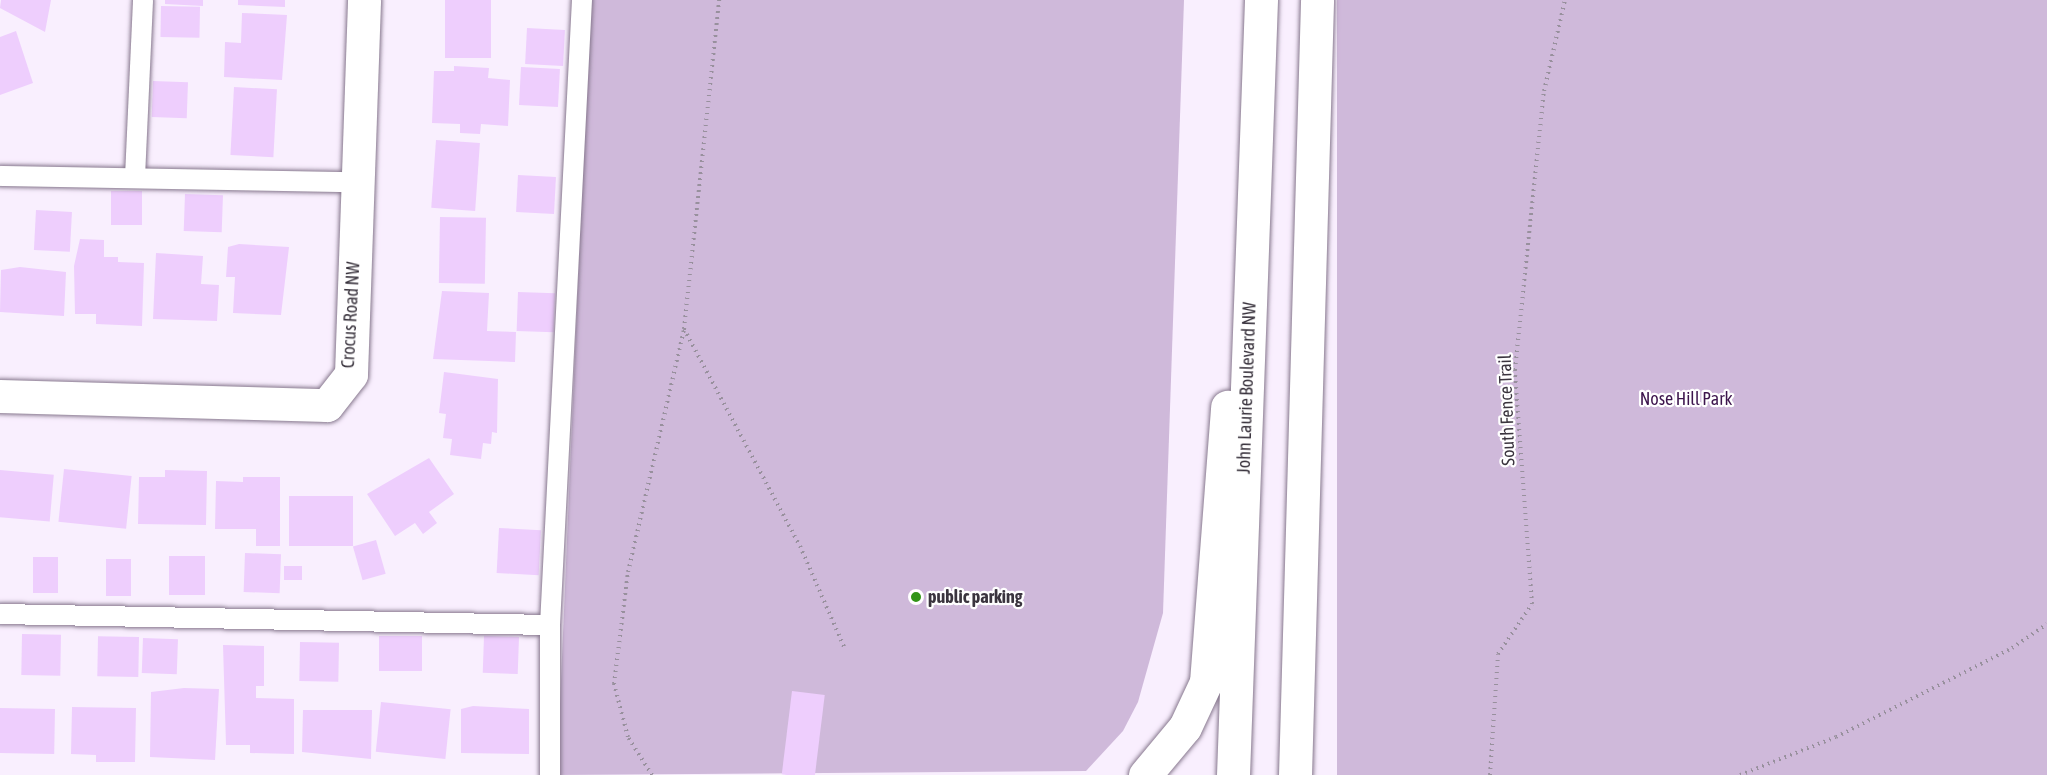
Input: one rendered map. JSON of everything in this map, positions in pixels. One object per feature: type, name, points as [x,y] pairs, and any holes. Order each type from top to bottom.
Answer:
[{"type":"main road","name":"Crocus Road NW","points":[[0,396],[327,405],[351,374],[364,0]]},
{"type":"main road","name":"John Laurie Boulevard NW","points":[[1233,775],[1261,0]]},
{"type":"main road","points":[[1295,775],[1317,0]]},
{"type":"main road","points":[[1144,775],[1185,727],[1206,682],[1236,238],[1258,92]]},
{"type":"lane","points":[[135,177],[142,0]]},
{"type":"lane","points":[[550,775],[550,625],[582,0]]},
{"type":"lane","points":[[0,176],[357,182]]},
{"type":"lane","points":[[0,614],[550,625]]},
{"type":"path","points":[[652,775],[627,737],[614,684],[628,572],[684,328],[719,0]]},
{"type":"path","name":"South Fence Trail","points":[[1491,775],[1497,654],[1532,604],[1515,370],[1544,91],[1565,0]]},
{"type":"path","points":[[684,328],[801,546],[845,649]]},
{"type":"path","points":[[1740,775],[1836,737],[2012,648],[2047,624]]},
{"type":"green space","points":[[590,0],[1184,0],[1163,613],[1138,702],[1123,731],[1086,771],[557,775]]},
{"type":"green space","name":"Nose Hill Park","points":[[1337,0],[2047,0],[2047,775],[1337,775]]},
{"type":"building","points":[[1,0],[51,0],[45,32],[0,8]]},
{"type":"building","points":[[165,0],[203,0],[203,6],[165,4]]},
{"type":"building","points":[[238,0],[285,0],[285,7],[238,5]]},
{"type":"building","points":[[445,0],[491,0],[491,58],[445,58]]},
{"type":"building","points":[[161,6],[200,7],[199,38],[160,37]]},
{"type":"building","points":[[242,13],[287,15],[282,80],[224,77],[225,42],[241,43]]},
{"type":"building","points":[[527,28],[565,30],[563,66],[525,64]]},
{"type":"building","points":[[16,31],[33,83],[0,95],[0,37]]},
{"type":"building","points":[[454,66],[489,68],[488,78],[510,80],[508,126],[481,124],[480,134],[460,133],[460,124],[432,123],[434,71],[454,71]]},
{"type":"building","points":[[521,67],[560,69],[558,107],[519,105]]},
{"type":"building","points":[[153,81],[188,82],[187,118],[152,117]]},
{"type":"building","points":[[234,87],[277,89],[273,157],[230,155]]},
{"type":"building","points":[[436,140],[480,143],[475,211],[431,208]]},
{"type":"building","points":[[518,175],[556,177],[554,214],[516,212]]},
{"type":"building","points":[[111,191],[142,191],[142,225],[111,225]]},
{"type":"building","points":[[185,194],[223,195],[222,232],[184,231]]},
{"type":"building","points":[[36,210],[72,212],[70,252],[34,250]]},
{"type":"building","points":[[440,217],[486,218],[485,284],[439,283]]},
{"type":"building","points":[[80,239],[104,240],[104,257],[118,257],[118,262],[144,263],[142,326],[96,324],[96,314],[75,314],[74,266]]},
{"type":"building","points":[[239,244],[289,247],[281,315],[233,313],[235,277],[226,277],[228,247]]},
{"type":"building","points":[[156,253],[203,256],[201,284],[219,285],[217,321],[153,319]]},
{"type":"building","points":[[20,267],[66,272],[64,316],[0,312],[1,270]]},
{"type":"building","points":[[442,291],[489,293],[487,331],[516,332],[515,362],[433,359]]},
{"type":"building","points":[[518,292],[555,293],[554,332],[517,331]]},
{"type":"building","points":[[444,372],[498,379],[497,433],[492,432],[491,444],[483,443],[481,459],[450,455],[452,439],[443,438],[446,414],[439,413]]},
{"type":"building","points":[[429,458],[454,494],[429,512],[437,523],[423,534],[415,523],[395,536],[367,494]]},
{"type":"building","points":[[64,469],[132,476],[126,529],[58,522]]},
{"type":"building","points":[[0,470],[54,475],[50,522],[0,517]]},
{"type":"building","points":[[165,470],[207,471],[206,525],[138,524],[139,477],[165,477]]},
{"type":"building","points":[[243,477],[280,477],[280,546],[256,546],[256,529],[215,529],[216,481],[243,482]]},
{"type":"building","points":[[289,496],[353,496],[353,546],[289,546]]},
{"type":"building","points":[[499,528],[541,530],[539,575],[497,573]]},
{"type":"building","points":[[376,540],[386,574],[363,580],[353,547]]},
{"type":"building","points":[[245,553],[281,554],[280,593],[244,592]]},
{"type":"building","points":[[169,556],[205,556],[205,595],[169,595]]},
{"type":"building","points":[[33,557],[58,557],[58,593],[33,593]]},
{"type":"building","points":[[106,559],[131,559],[131,596],[106,596]]},
{"type":"building","points":[[284,566],[302,566],[302,580],[284,580]]},
{"type":"building","points":[[22,634],[61,635],[60,676],[21,675]]},
{"type":"building","points":[[98,636],[139,637],[138,677],[97,676]]},
{"type":"building","points":[[379,636],[422,636],[422,671],[379,671]]},
{"type":"building","points":[[484,636],[519,637],[518,674],[483,673]]},
{"type":"building","points":[[143,638],[178,639],[177,674],[142,673]]},
{"type":"building","points":[[300,642],[339,643],[338,682],[299,681]]},
{"type":"building","points":[[223,645],[264,646],[264,686],[256,686],[256,698],[294,699],[294,754],[250,753],[250,745],[226,745]]},
{"type":"building","points":[[184,688],[219,689],[215,760],[150,757],[151,692]]},
{"type":"building","points":[[792,691],[825,695],[815,775],[782,774]]},
{"type":"building","points":[[381,702],[451,709],[445,759],[376,752]]},
{"type":"building","points":[[473,706],[529,709],[529,754],[461,753],[461,709]]},
{"type":"building","points":[[72,707],[136,708],[135,762],[96,762],[96,755],[71,754]]},
{"type":"building","points":[[0,708],[55,709],[54,754],[0,753]]},
{"type":"building","points":[[303,710],[372,710],[371,759],[302,752]]},
{"type":"place","name":"public parking","points":[[916,597]]}]
